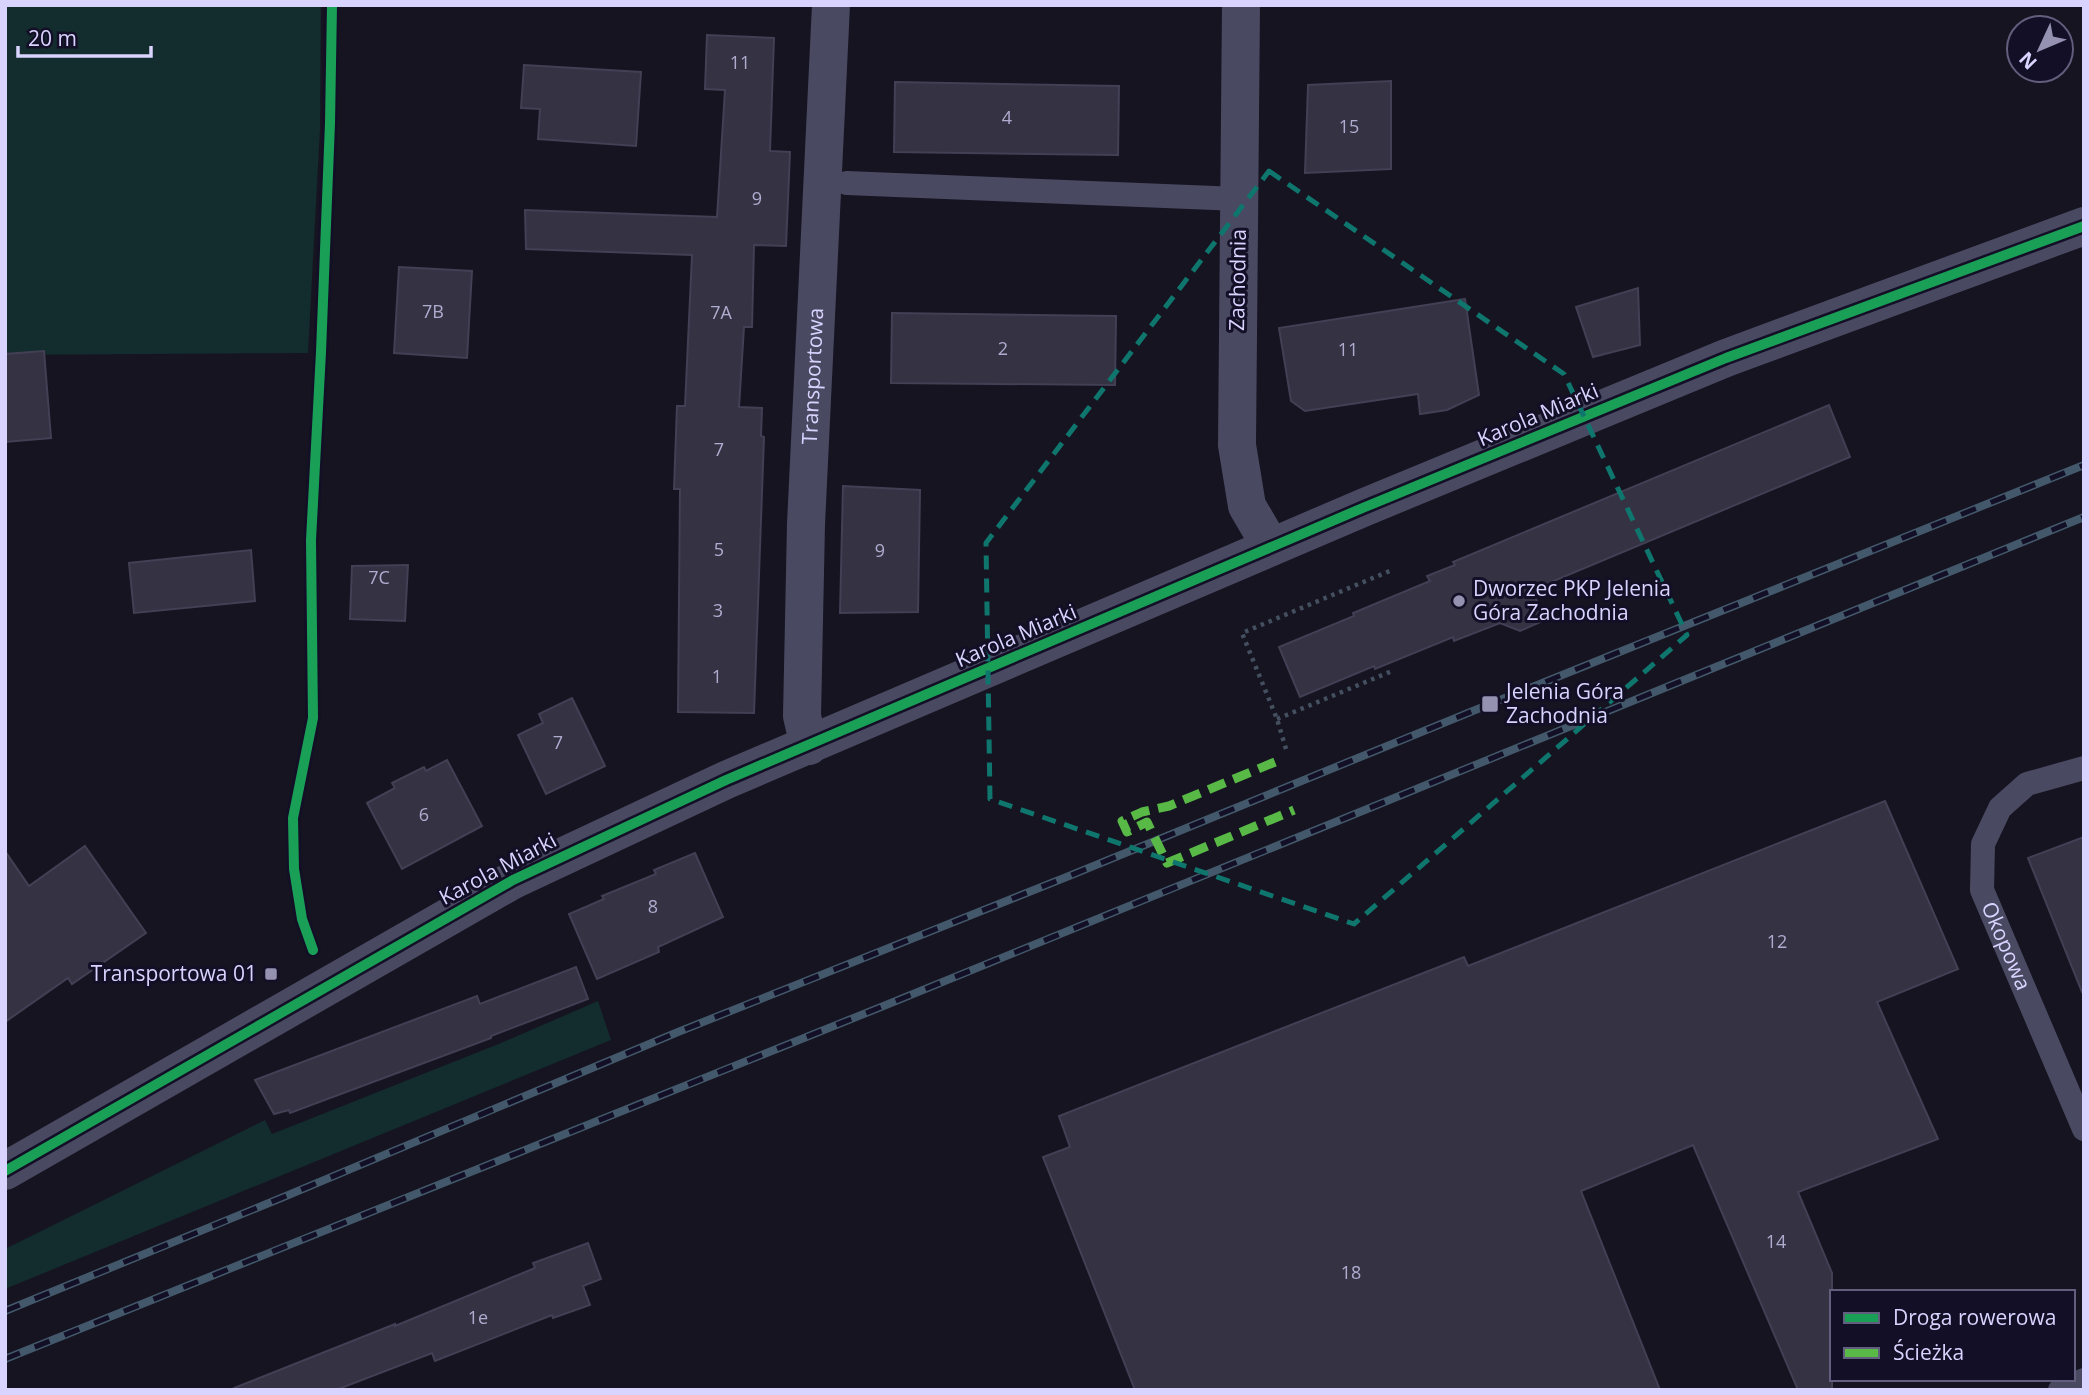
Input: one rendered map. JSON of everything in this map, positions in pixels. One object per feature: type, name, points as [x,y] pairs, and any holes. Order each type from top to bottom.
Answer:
[{"type":"street","name":"Transportowa","points":[[809,746],[802,716],[806,524],[831,5]]},
{"type":"street","name":"Zachodnia","points":[[1241,5],[1237,445],[1247,506],[1271,547]]},
{"type":"street","name":"Karola Miarki","points":[[5,1171],[513,880],[726,780],[1271,547],[1726,358],[2084,226]]},
{"type":"lane","points":[[847,183],[1239,200]]},
{"type":"lane","name":"Okopowa","points":[[2084,768],[2027,784],[2000,808],[1983,844],[1982,890],[2084,1129]]},
{"type":"lane","points":[[2060,1390],[2084,1380]]},
{"type":"path","points":[[1286,749],[1277,719],[1242,633],[1392,570]]},
{"type":"path","points":[[1277,719],[1392,671]]},
{"type":"highlighted area","points":[[1269,171],[1564,374],[1687,635],[1354,924],[990,799],[986,543]]},
{"type":"green space","points":[[5,5],[321,5],[320,129],[308,353],[5,355]]},
{"type":"green space","points":[[598,1001],[611,1040],[5,1289],[5,1249],[265,1120],[272,1134],[501,1043]]},
{"type":"building","points":[[707,35],[774,38],[770,151],[790,152],[786,246],[754,245],[752,327],[744,327],[739,407],[762,408],[761,436],[764,437],[754,713],[678,712],[680,489],[674,489],[677,406],[685,406],[692,255],[526,249],[525,210],[717,217],[725,90],[705,89]]},
{"type":"building","points":[[524,65],[641,72],[636,146],[538,139],[540,109],[521,108]]},
{"type":"building","points":[[1391,81],[1391,169],[1305,173],[1308,85]]},
{"type":"building","points":[[895,82],[1119,86],[1118,155],[894,152]]},
{"type":"building","points":[[399,267],[472,271],[467,358],[394,353]]},
{"type":"building","points":[[1638,288],[1640,345],[1593,357],[1576,307]]},
{"type":"building","points":[[1465,299],[1479,395],[1447,410],[1420,414],[1418,394],[1305,411],[1291,401],[1279,328]]},
{"type":"building","points":[[892,313],[1116,316],[1115,385],[891,383]]},
{"type":"building","points":[[44,351],[51,438],[5,442],[5,354]]},
{"type":"building","points":[[1829,405],[1850,457],[1532,590],[1545,620],[1520,631],[1500,623],[1454,641],[1453,637],[1300,697],[1279,647],[1430,581],[1427,576],[1455,565],[1453,562]]},
{"type":"building","points":[[843,486],[920,490],[918,612],[840,613]]},
{"type":"building","points":[[251,550],[255,601],[134,613],[129,563]]},
{"type":"building","points":[[408,565],[405,621],[350,619],[352,566]]},
{"type":"building","points":[[572,698],[605,766],[546,794],[518,735],[543,723],[539,714]]},
{"type":"building","points":[[447,760],[482,826],[402,869],[367,803],[395,788],[392,783],[424,767],[426,771]]},
{"type":"building","points":[[1885,801],[1958,969],[1877,1002],[1938,1139],[1798,1192],[1832,1273],[1832,1390],[1798,1390],[1693,1145],[1581,1191],[1660,1390],[1135,1390],[1043,1157],[1070,1147],[1059,1116],[1464,957],[1468,966]]},
{"type":"building","points":[[2084,837],[2084,992],[2082,992],[2028,858]]},
{"type":"building","points":[[85,846],[146,933],[72,984],[68,978],[5,1022],[5,851],[29,886]]},
{"type":"building","points":[[695,853],[723,917],[658,947],[659,952],[597,979],[569,914],[604,899],[602,896],[656,874],[654,870]]},
{"type":"building","points":[[576,967],[588,999],[290,1113],[289,1110],[274,1114],[255,1080],[477,996],[480,1004]]},
{"type":"building","points":[[588,1243],[601,1279],[583,1286],[590,1305],[553,1318],[552,1315],[435,1361],[432,1353],[336,1390],[234,1388],[395,1326],[535,1268],[533,1263]]},
{"type":"railway","points":[[5,1311],[678,1032],[2084,465]]},
{"type":"railway","points":[[5,1359],[886,1005],[2084,517]]},
{"type":"marked path","points":[[1275,762],[1169,806],[1142,812],[1122,821],[1127,832],[1147,822],[1167,863],[1294,810]]},
{"type":"cycle path","points":[[313,950],[302,919],[294,869],[293,818],[313,718],[311,540],[330,123],[332,5]]},
{"type":"cycle path","points":[[5,1171],[513,880],[726,780],[1365,507],[1726,358],[2084,226]]},
{"type":"place","name":"Dworzec PKP Jelenia Góra Zachodnia","points":[[1459,601]]},
{"type":"place","name":"Jelenia Góra Zachodnia","points":[[1490,704]]},
{"type":"place","name":"Transportowa 01","points":[[271,974]]}]
